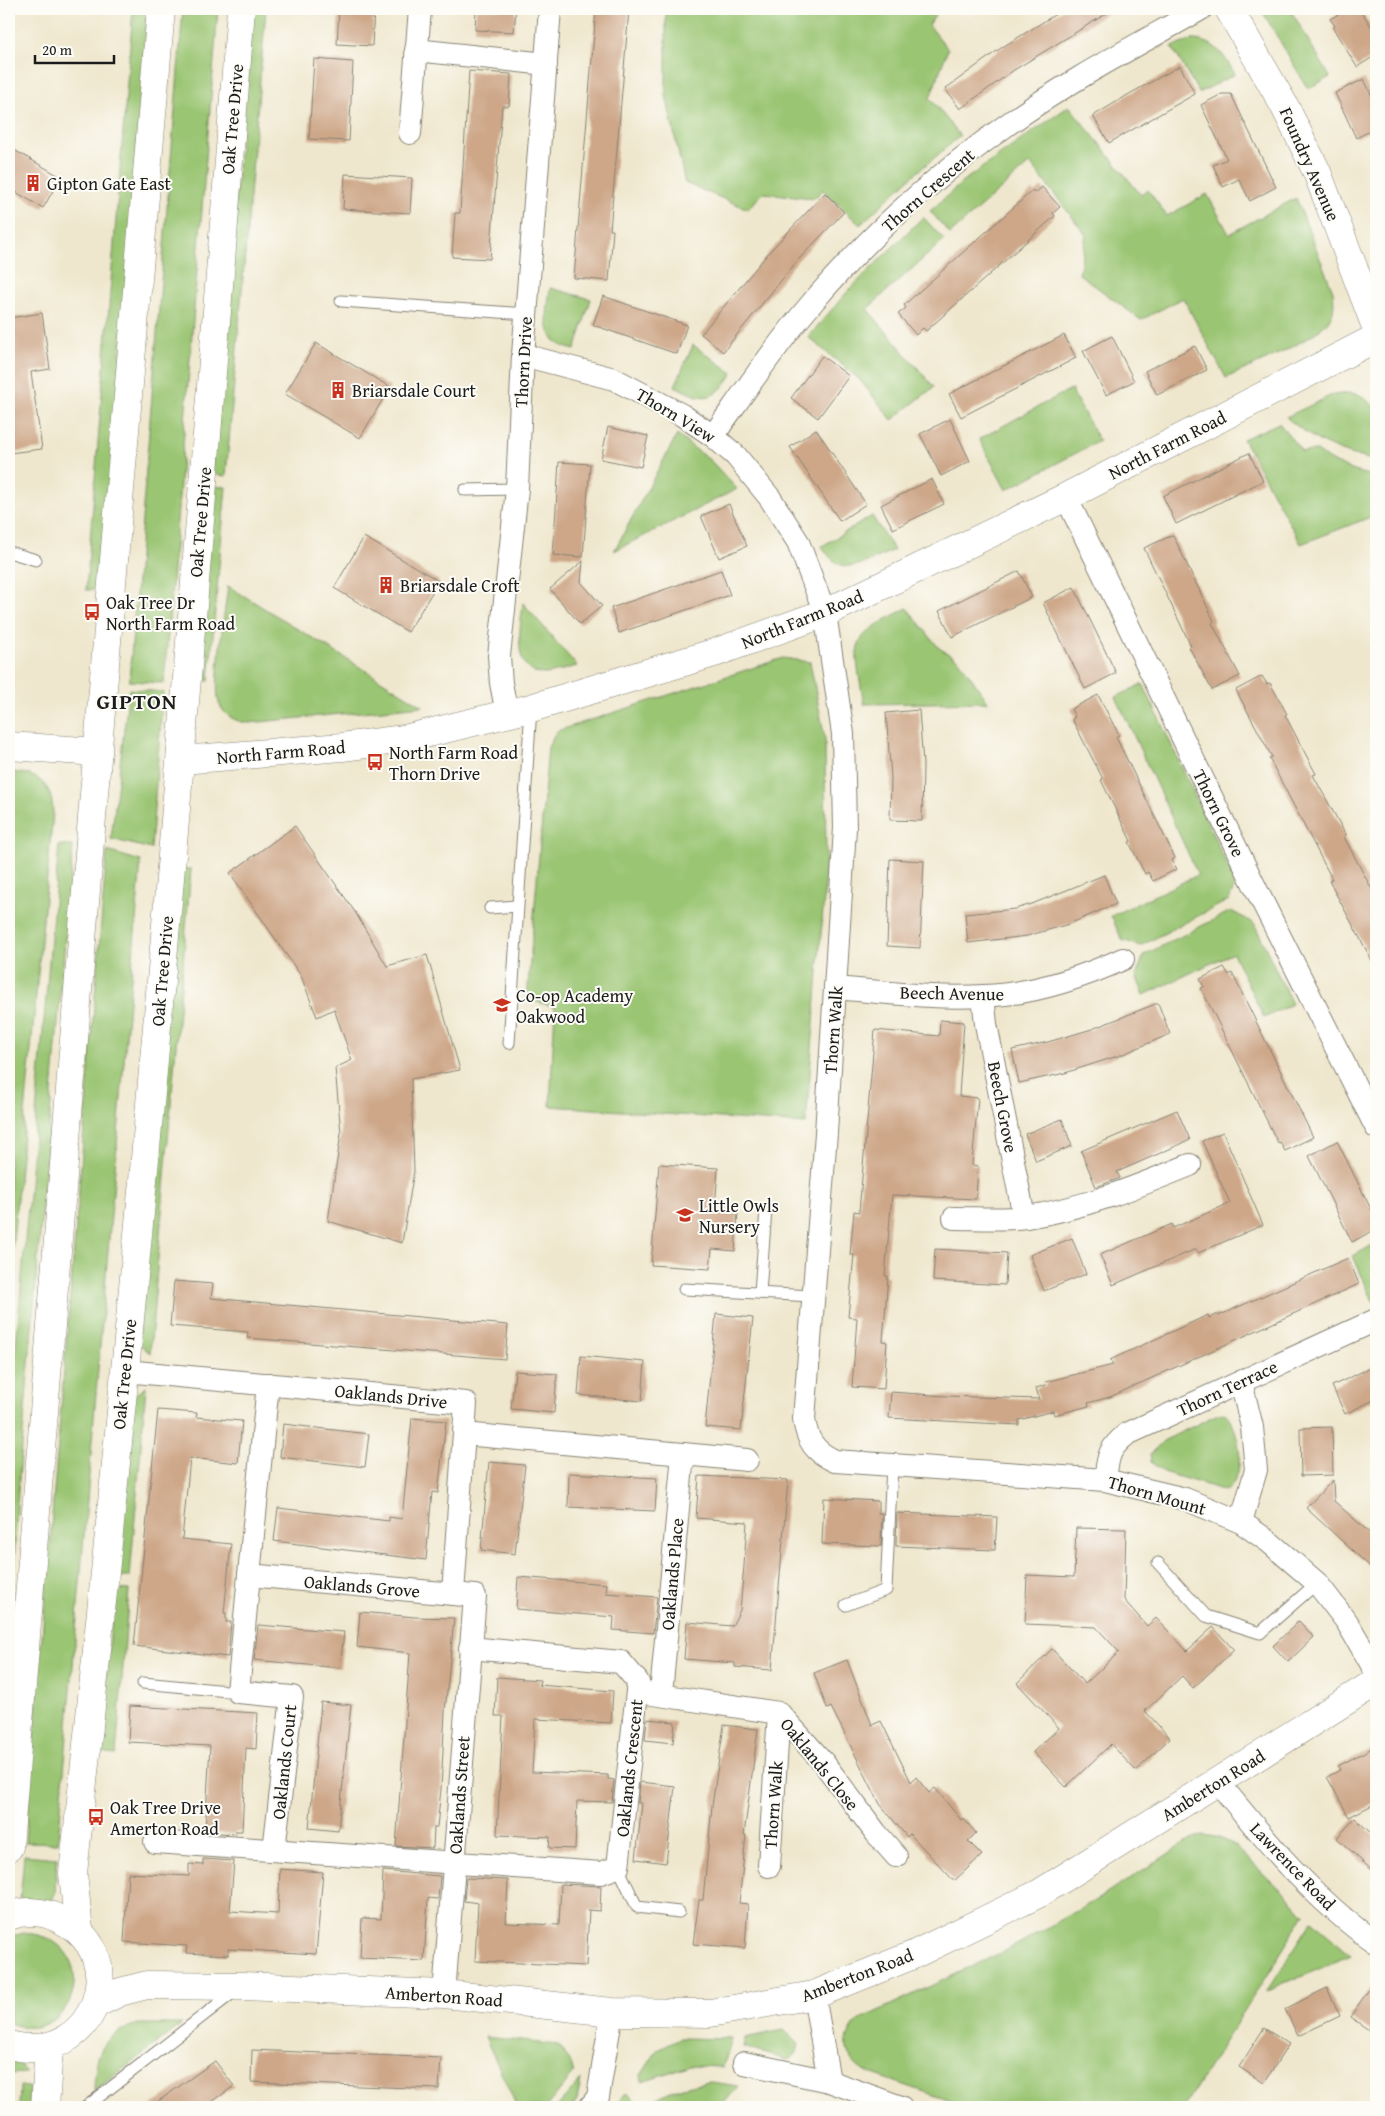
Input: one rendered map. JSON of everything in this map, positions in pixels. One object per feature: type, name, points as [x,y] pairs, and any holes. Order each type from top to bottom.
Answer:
[{"type":"street","points":[[9,1847],[98,752],[161,9]]},
{"type":"street","name":"Oak Tree Drive","points":[[9,2046],[25,2050],[49,2047],[61,2043],[80,2029],[96,2004],[100,1980],[86,1941],[73,1873],[125,1371],[182,760],[241,9]]},
{"type":"street","points":[[410,133],[420,9]]},
{"type":"street","name":"Thorn Drive","points":[[519,711],[501,684],[499,656],[517,489],[523,356],[550,9]]},
{"type":"street","name":"Thorn Crescent","points":[[713,436],[760,370],[812,303],[873,238],[942,175],[1003,127],[1061,88],[1201,9]]},
{"type":"street","name":"Foundry Avenue","points":[[1229,9],[1284,105],[1317,172],[1376,327]]},
{"type":"street","points":[[416,50],[546,64]]},
{"type":"street","name":"North Farm Road","points":[[182,760],[342,747],[404,739],[519,711],[717,652],[825,613],[1066,497],[1376,338]]},
{"type":"street","name":"Thorn View","points":[[523,356],[614,379],[682,415],[713,436],[736,456],[770,498],[798,542],[825,613]]},
{"type":"street","name":"Thorn Grove","points":[[1066,497],[1258,892],[1376,1126]]},
{"type":"street","name":"Thorn Walk","points":[[812,1446],[806,1433],[804,1419],[845,828],[843,734],[825,613]]},
{"type":"street","points":[[9,746],[98,752]]},
{"type":"street","name":"Beech Avenue","points":[[835,988],[983,996],[1038,988],[1086,975],[1122,959]]},
{"type":"street","name":"Beech Grove","points":[[983,996],[986,1024],[1024,1217]]},
{"type":"street","points":[[954,1218],[1024,1217],[1078,1208],[1115,1196],[1190,1165]]},
{"type":"street","name":"Thorn Terrace","points":[[1105,1480],[1109,1453],[1122,1438],[1376,1320]]},
{"type":"street","name":"Oaklands Drive","points":[[125,1371],[466,1403],[452,1594]]},
{"type":"street","points":[[1241,1382],[1252,1427],[1256,1470],[1241,1522]]},
{"type":"street","points":[[238,1692],[268,1384]]},
{"type":"street","points":[[464,1434],[747,1460]]},
{"type":"street","name":"Thorn Mount","points":[[812,1446],[822,1456],[835,1461],[1105,1480],[1186,1499],[1241,1522],[1268,1541],[1317,1583],[1347,1622],[1376,1672]]},
{"type":"street","name":"Oaklands Place","points":[[660,1694],[683,1454]]},
{"type":"street","name":"Oaklands Grove","points":[[249,1575],[475,1596]]},
{"type":"street","name":"Oaklands Street","points":[[444,1994],[475,1596]]},
{"type":"street","name":"Oaklands Crescent","points":[[470,1648],[621,1662],[638,1682],[618,1867]]},
{"type":"street","name":"Amberton Road","points":[[96,2004],[120,1992],[147,1985],[242,1986],[444,1994],[612,2012],[710,2013],[814,1995],[913,1955],[1040,1893],[1376,1682]]},
{"type":"street","name":"Oaklands Close","points":[[637,1691],[778,1713],[823,1762],[896,1856]]},
{"type":"street","name":"Oaklands Court","points":[[238,1692],[292,1697],[274,1850]]},
{"type":"street","name":"Thorn Walk","points":[[769,1866],[778,1713]]},
{"type":"street","name":"Lawrence Road","points":[[1218,1782],[1266,1842],[1321,1898],[1376,1943]]},
{"type":"street","points":[[154,1842],[455,1861],[601,1873],[618,1867]]},
{"type":"street","points":[[9,1916],[17,1913],[47,1913],[69,1923],[86,1941]]},
{"type":"street","name":"Amberton Road","points":[[86,1941],[121,1972],[147,1985]]},
{"type":"street","points":[[814,1995],[829,2081]]},
{"type":"street","points":[[590,2107],[598,2098],[612,2012]]},
{"type":"street","points":[[45,2107],[49,2047]]},
{"type":"street","points":[[744,2063],[829,2081],[901,2107]]},
{"type":"lane","points":[[341,301],[526,314]]},
{"type":"lane","points":[[466,490],[517,489]]},
{"type":"lane","points":[[9,552],[36,560]]},
{"type":"lane","points":[[509,1042],[517,906],[519,711]]},
{"type":"lane","points":[[490,908],[517,906]]},
{"type":"lane","points":[[760,1293],[766,1209]]},
{"type":"lane","points":[[684,1288],[812,1296]]},
{"type":"lane","points":[[846,1605],[886,1590],[892,1465]]},
{"type":"lane","points":[[1158,1563],[1206,1616],[1260,1633],[1317,1583]]},
{"type":"lane","points":[[143,1683],[238,1692]]},
{"type":"lane","points":[[618,1867],[637,1907],[679,1912]]},
{"type":"lane","points":[[86,2107],[242,1986]]},
{"type":"green space","points":[[133,9],[147,9],[103,589],[86,590]]},
{"type":"green space","points":[[183,9],[218,9],[164,683],[129,681]]},
{"type":"green space","points":[[252,9],[266,9],[226,476],[211,474]]},
{"type":"green space","points":[[666,9],[939,9],[929,25],[948,49],[930,98],[960,136],[908,180],[860,225],[823,190],[814,198],[763,193],[748,209],[685,183],[666,96]]},
{"type":"green space","points":[[1261,9],[1290,9],[1330,77],[1308,89]]},
{"type":"green space","points":[[1192,40],[1213,46],[1223,55],[1235,74],[1199,93],[1172,47]]},
{"type":"green space","points":[[1069,106],[1141,195],[1148,190],[1167,216],[1207,194],[1229,234],[1296,198],[1333,291],[1333,311],[1330,318],[1312,335],[1283,352],[1226,378],[1183,298],[1141,320],[1079,274],[1086,235],[1030,163],[950,234],[930,211],[966,179]]},
{"type":"green space","points":[[923,217],[944,240],[867,309],[934,387],[892,420],[859,379],[808,337],[849,290]]},
{"type":"green space","points":[[550,288],[591,299],[575,350],[563,346],[550,335],[547,318]]},
{"type":"green space","points":[[693,345],[733,373],[720,390],[714,394],[702,397],[675,386]]},
{"type":"green space","points":[[1071,389],[1099,441],[1006,490],[979,439]]},
{"type":"green space","points":[[1351,393],[1360,395],[1376,408],[1376,461],[1350,454],[1328,445],[1308,434],[1286,417],[1332,395]]},
{"type":"green space","points":[[1279,423],[1302,452],[1317,451],[1345,467],[1376,476],[1376,515],[1301,544],[1243,439]]},
{"type":"green space","points":[[677,435],[711,461],[737,489],[614,551]]},
{"type":"green space","points":[[210,486],[226,487],[209,681],[193,679]]},
{"type":"green space","points":[[872,516],[894,550],[855,566],[846,566],[830,557],[822,546]]},
{"type":"green space","points":[[228,586],[423,706],[249,723],[231,718],[221,708],[219,703],[217,681]]},
{"type":"green space","points":[[523,603],[577,666],[546,674],[534,672],[527,666],[522,658],[520,647]]},
{"type":"green space","points":[[907,608],[939,648],[959,660],[988,702],[864,704],[858,666],[857,653],[859,644],[864,635],[873,627]]},
{"type":"green space","points":[[783,658],[810,662],[825,739],[826,872],[806,1124],[550,1106],[555,1007],[527,999],[548,747],[557,731]]},
{"type":"green space","points":[[1143,684],[1236,884],[1229,900],[1140,946],[1122,940],[1111,916],[1198,875],[1116,697]]},
{"type":"green space","points":[[129,689],[163,692],[151,849],[111,839]]},
{"type":"green space","points":[[9,772],[28,774],[41,781],[50,794],[53,813],[9,1285]]},
{"type":"green space","points":[[59,845],[73,846],[18,1492],[9,1650],[9,1428]]},
{"type":"green space","points":[[107,851],[141,861],[58,1843],[25,1842]]},
{"type":"green space","points":[[178,868],[191,869],[150,1353],[138,1343]]},
{"type":"green space","points":[[1231,911],[1254,923],[1292,1004],[1264,1018],[1233,953],[1144,995],[1136,976],[1144,955]]},
{"type":"green space","points":[[1376,1243],[1376,1300],[1373,1301],[1353,1256]]},
{"type":"green space","points":[[146,1387],[130,1577],[116,1577],[133,1396]]},
{"type":"green space","points":[[1225,1413],[1235,1430],[1239,1453],[1237,1475],[1233,1484],[1226,1491],[1163,1472],[1151,1462],[1150,1454],[1163,1441],[1218,1414]]},
{"type":"green space","points":[[114,1589],[129,1590],[116,1755],[100,1753]]},
{"type":"green space","points":[[1202,1835],[1220,1838],[1236,1847],[1305,1914],[1184,2107],[968,2107],[864,2071],[857,2066],[848,2054],[847,2040],[849,2033],[859,2020],[1013,1947],[1103,1896],[1191,1839]]},
{"type":"green space","points":[[24,1855],[57,1858],[55,1893],[51,1903],[20,1902]]},
{"type":"green space","points":[[1312,1921],[1351,1955],[1266,1992]]},
{"type":"green space","points":[[24,1933],[50,1939],[66,1953],[73,1971],[73,1990],[66,2008],[52,2021],[33,2027],[9,2023],[9,1937]]},
{"type":"green space","points":[[137,2024],[182,2024],[94,2091],[96,2067],[102,2048],[115,2034]]},
{"type":"green space","points":[[784,2030],[799,2044],[796,2055],[789,2059],[786,2060],[743,2047],[745,2038]]},
{"type":"green space","points":[[485,2037],[558,2045],[571,2063],[574,2073],[546,2107],[517,2107]]},
{"type":"green space","points":[[680,2038],[732,2039],[723,2067],[689,2066],[642,2081],[641,2075],[658,2049]]},
{"type":"green space","points":[[9,2060],[21,2064],[26,2073],[9,2074]]},
{"type":"green space","points":[[581,2080],[577,2100],[572,2107],[557,2107]]},
{"type":"green space","points":[[712,2082],[738,2086],[721,2107],[643,2107],[676,2089],[693,2084]]},
{"type":"green space","points":[[20,2086],[29,2087],[30,2107],[19,2107]]},
{"type":"green space","points":[[626,2093],[635,2101],[630,2107],[613,2107]]},
{"type":"building","points":[[339,9],[374,9],[372,46],[337,44]]},
{"type":"building","points":[[476,9],[516,9],[514,32],[475,30]]},
{"type":"building","points":[[596,9],[629,10],[610,230],[613,230],[609,281],[574,278]]},
{"type":"building","points":[[1064,9],[1114,9],[1014,70],[960,109],[945,89],[1001,48]]},
{"type":"building","points":[[1347,9],[1360,9],[1376,34],[1376,55],[1357,67],[1333,28],[1335,26],[1330,19]]},
{"type":"building","points":[[314,59],[353,62],[349,141],[309,139]]},
{"type":"building","points":[[1180,66],[1195,94],[1109,143],[1093,116]]},
{"type":"building","points":[[469,71],[511,74],[509,106],[502,106],[490,259],[452,257],[455,213],[460,213]]},
{"type":"building","points":[[1364,79],[1376,105],[1376,128],[1356,138],[1335,93]]},
{"type":"building","points":[[1222,94],[1231,94],[1276,187],[1250,201],[1239,179],[1223,187],[1213,165],[1227,159],[1201,105]]},
{"type":"building","name":"Gipton Gate East","points":[[9,147],[61,177],[43,208],[9,188]]},
{"type":"building","points":[[345,174],[412,178],[410,213],[343,209]]},
{"type":"building","points":[[1042,187],[1060,207],[1053,213],[1055,216],[926,331],[923,328],[916,335],[898,314],[906,308],[904,305],[1033,190],[1035,193]]},
{"type":"building","points":[[825,193],[844,212],[797,261],[723,352],[701,334],[771,250]]},
{"type":"building","points":[[603,296],[687,325],[677,354],[593,325]]},
{"type":"building","points":[[42,313],[50,369],[31,372],[42,449],[9,453],[9,318]]},
{"type":"building","points":[[1064,335],[1076,358],[961,417],[949,394]]},
{"type":"building","points":[[1112,336],[1134,381],[1106,395],[1083,351]]},
{"type":"building","name":"Briarsdale Court","points":[[316,343],[390,387],[360,438],[285,394]]},
{"type":"building","points":[[1195,346],[1207,370],[1157,395],[1145,371]]},
{"type":"building","points":[[822,356],[849,376],[818,418],[791,398]]},
{"type":"building","points":[[950,419],[970,461],[941,476],[920,434]]},
{"type":"building","points":[[608,427],[648,436],[641,467],[601,459]]},
{"type":"building","points":[[816,429],[866,504],[840,521],[790,447]]},
{"type":"building","points":[[1249,453],[1263,481],[1176,524],[1163,496]]},
{"type":"building","points":[[559,462],[590,464],[583,557],[553,555]]},
{"type":"building","points":[[932,479],[944,504],[893,529],[881,505]]},
{"type":"building","points":[[729,504],[747,546],[719,558],[701,516]]},
{"type":"building","points":[[1173,535],[1214,621],[1212,623],[1240,676],[1212,690],[1189,647],[1191,646],[1144,548]]},
{"type":"building","name":"Briarsdale Croft","points":[[364,537],[439,581],[408,632],[334,588]]},
{"type":"building","points":[[583,561],[581,582],[602,606],[580,624],[550,589]]},
{"type":"building","points":[[721,570],[730,595],[619,633],[611,608]]},
{"type":"building","points":[[1019,571],[1032,597],[952,637],[939,611]]},
{"type":"building","points":[[1074,587],[1116,673],[1085,689],[1043,603]]},
{"type":"building","points":[[1262,676],[1267,684],[1270,683],[1287,714],[1285,715],[1316,774],[1313,775],[1346,835],[1344,837],[1376,897],[1376,968],[1329,881],[1332,879],[1269,758],[1272,757],[1236,690]]},
{"type":"building","points":[[1098,695],[1119,735],[1116,737],[1175,858],[1172,860],[1177,869],[1153,881],[1148,872],[1145,874],[1129,842],[1131,841],[1101,780],[1103,779],[1072,719],[1075,717],[1071,709]]},
{"type":"building","points":[[919,710],[923,764],[922,821],[890,820],[891,777],[886,713]]},
{"type":"building","points":[[295,826],[355,912],[387,966],[427,955],[460,1070],[411,1079],[414,1171],[402,1243],[328,1221],[341,1133],[335,1068],[352,1060],[334,1009],[317,1017],[301,976],[230,873]]},
{"type":"building","points":[[890,859],[924,861],[920,948],[887,946]]},
{"type":"building","points":[[1104,875],[1116,904],[1069,924],[1027,936],[968,943],[965,914],[1015,909]]},
{"type":"building","points":[[1224,967],[1229,975],[1232,973],[1313,1137],[1285,1151],[1280,1142],[1278,1143],[1201,988],[1204,987],[1200,979]]},
{"type":"building","points":[[1158,1003],[1170,1034],[1121,1055],[1065,1073],[1019,1083],[1012,1050],[1092,1029]]},
{"type":"building","points":[[940,1020],[964,1022],[959,1096],[978,1098],[972,1165],[978,1166],[976,1199],[892,1195],[885,1276],[888,1276],[883,1341],[887,1342],[884,1389],[852,1387],[857,1318],[848,1317],[854,1255],[850,1255],[854,1211],[859,1212],[875,1030],[939,1036]]},
{"type":"building","points":[[1177,1110],[1190,1140],[1117,1172],[1120,1178],[1096,1187],[1081,1151]]},
{"type":"building","points":[[1062,1119],[1072,1146],[1036,1161],[1025,1134]]},
{"type":"building","points":[[1223,1132],[1263,1225],[1198,1253],[1196,1249],[1113,1285],[1100,1255],[1172,1224],[1173,1228],[1230,1203],[1202,1141]]},
{"type":"building","points":[[1337,1141],[1376,1219],[1376,1229],[1352,1242],[1309,1156]]},
{"type":"building","points":[[659,1164],[718,1168],[715,1211],[738,1213],[735,1251],[712,1249],[710,1269],[651,1265]]},
{"type":"building","points":[[1072,1238],[1086,1274],[1044,1291],[1030,1255]]},
{"type":"building","points":[[935,1249],[1007,1253],[1005,1285],[933,1281]]},
{"type":"building","points":[[1348,1258],[1359,1284],[1110,1397],[1088,1403],[1089,1406],[1054,1415],[1053,1411],[1019,1420],[1019,1425],[889,1418],[891,1392],[1039,1399],[1036,1388],[1046,1385],[1045,1382],[1113,1365],[1110,1360],[1208,1315],[1209,1318],[1217,1314],[1218,1316]]},
{"type":"building","points":[[174,1281],[213,1284],[211,1298],[508,1325],[505,1359],[247,1338],[248,1332],[170,1326]]},
{"type":"building","points":[[716,1314],[753,1318],[741,1430],[705,1427]]},
{"type":"building","points":[[581,1356],[645,1362],[642,1401],[578,1395]]},
{"type":"building","points":[[1376,1365],[1376,1399],[1345,1414],[1332,1386]]},
{"type":"building","points":[[515,1371],[557,1374],[554,1413],[511,1409]]},
{"type":"building","points":[[158,1410],[197,1413],[196,1417],[242,1421],[238,1463],[190,1458],[182,1539],[231,1544],[224,1613],[226,1613],[226,1622],[231,1622],[228,1657],[134,1646]]},
{"type":"building","points":[[412,1418],[446,1421],[438,1493],[432,1492],[426,1560],[274,1541],[278,1508],[389,1521],[389,1517],[402,1519]]},
{"type":"building","points":[[283,1424],[369,1434],[365,1467],[280,1457]]},
{"type":"building","points":[[1332,1427],[1333,1475],[1301,1476],[1300,1428]]},
{"type":"building","points":[[489,1462],[525,1465],[515,1554],[481,1550]]},
{"type":"building","points":[[569,1473],[657,1478],[655,1511],[568,1507]]},
{"type":"building","points":[[699,1476],[788,1480],[772,1670],[735,1667],[735,1663],[684,1659],[687,1622],[732,1626],[740,1610],[744,1566],[747,1522],[696,1518]]},
{"type":"building","points":[[1333,1480],[1334,1501],[1371,1534],[1376,1536],[1376,1572],[1306,1508]]},
{"type":"building","points":[[824,1498],[878,1501],[878,1513],[882,1513],[881,1546],[822,1544]]},
{"type":"building","points":[[897,1513],[997,1517],[995,1550],[896,1546]]},
{"type":"building","points":[[1076,1528],[1126,1529],[1124,1600],[1147,1626],[1156,1618],[1187,1651],[1213,1627],[1234,1650],[1193,1688],[1182,1676],[1145,1711],[1170,1738],[1136,1771],[1111,1744],[1066,1787],[1033,1752],[1059,1728],[1017,1683],[1052,1649],[1085,1684],[1119,1652],[1096,1627],[1025,1624],[1027,1575],[1074,1577]]},
{"type":"building","points":[[518,1577],[607,1584],[606,1593],[657,1597],[653,1633],[613,1630],[614,1617],[516,1609]]},
{"type":"building","points":[[360,1612],[454,1618],[445,1712],[441,1789],[437,1827],[434,1827],[433,1848],[396,1846],[410,1653],[357,1647]]},
{"type":"building","points":[[1299,1621],[1314,1637],[1288,1662],[1273,1646]]},
{"type":"building","points":[[258,1625],[344,1632],[340,1668],[254,1660]]},
{"type":"building","points":[[847,1660],[872,1725],[881,1721],[911,1782],[916,1777],[929,1793],[935,1788],[961,1820],[963,1818],[976,1833],[968,1841],[982,1855],[954,1881],[910,1834],[907,1837],[880,1804],[831,1707],[827,1709],[814,1673]]},
{"type":"building","points":[[497,1677],[540,1680],[539,1685],[613,1691],[611,1723],[535,1719],[532,1772],[608,1775],[608,1779],[614,1780],[612,1802],[577,1801],[575,1849],[549,1848],[550,1837],[497,1835],[503,1716],[495,1716]]},
{"type":"building","points":[[321,1702],[351,1705],[338,1831],[309,1828]]},
{"type":"building","points":[[130,1706],[258,1713],[256,1749],[246,1748],[242,1831],[235,1831],[235,1834],[205,1832],[210,1746],[128,1742]]},
{"type":"building","points":[[647,1719],[675,1722],[673,1743],[645,1740]]},
{"type":"building","points":[[724,1725],[758,1729],[744,1835],[746,1835],[739,1903],[748,1904],[745,1948],[693,1944],[699,1900],[703,1900],[712,1806]]},
{"type":"building","points":[[1376,1746],[1376,1803],[1349,1817],[1327,1777],[1340,1770],[1338,1766]]},
{"type":"building","points":[[640,1782],[675,1786],[666,1863],[636,1859],[642,1803],[638,1803]]},
{"type":"building","points":[[1355,1818],[1376,1838],[1376,1874],[1337,1838]]},
{"type":"building","points":[[203,1859],[234,1861],[230,1911],[278,1914],[280,1869],[323,1872],[316,1954],[228,1949],[228,1955],[186,1953],[187,1946],[124,1942],[128,1873],[189,1876],[189,1864],[203,1865]]},
{"type":"building","points":[[383,1871],[440,1876],[438,1899],[428,1898],[424,1961],[360,1958],[362,1918],[381,1919]]},
{"type":"building","points":[[466,1878],[508,1880],[506,1923],[559,1925],[561,1884],[601,1886],[600,1911],[589,1910],[586,1966],[475,1961],[478,1903],[464,1901]]},
{"type":"building","points":[[1376,1979],[1376,2035],[1350,2017]]},
{"type":"building","points":[[1327,1988],[1340,2016],[1298,2036],[1285,2009]]},
{"type":"building","points":[[1264,2028],[1289,2044],[1264,2083],[1239,2067]]},
{"type":"building","points":[[252,2050],[441,2058],[439,2089],[251,2082]]},
{"type":"building","points":[[215,2061],[234,2086],[205,2107],[150,2107]]},
{"type":"place","name":"Gipton Gate East","points":[[33,183]]},
{"type":"place","name":"Briarsdale Court","points":[[338,390]]},
{"type":"place","name":"Briarsdale Croft","points":[[386,585]]},
{"type":"place","name":"Oak Tree Dr North Farm Road","points":[[92,612]]},
{"type":"place","name":"North Farm Road Thorn Drive","points":[[375,762]]},
{"type":"place","name":"Co-op Academy Oakwood","points":[[502,1005]]},
{"type":"place","name":"Little Owls Nursery","points":[[685,1215]]},
{"type":"place","name":"Oak Tree Drive Amerton Road","points":[[96,1817]]},
{"type":"district","name":"GIPTON","points":[[137,701]]}]
